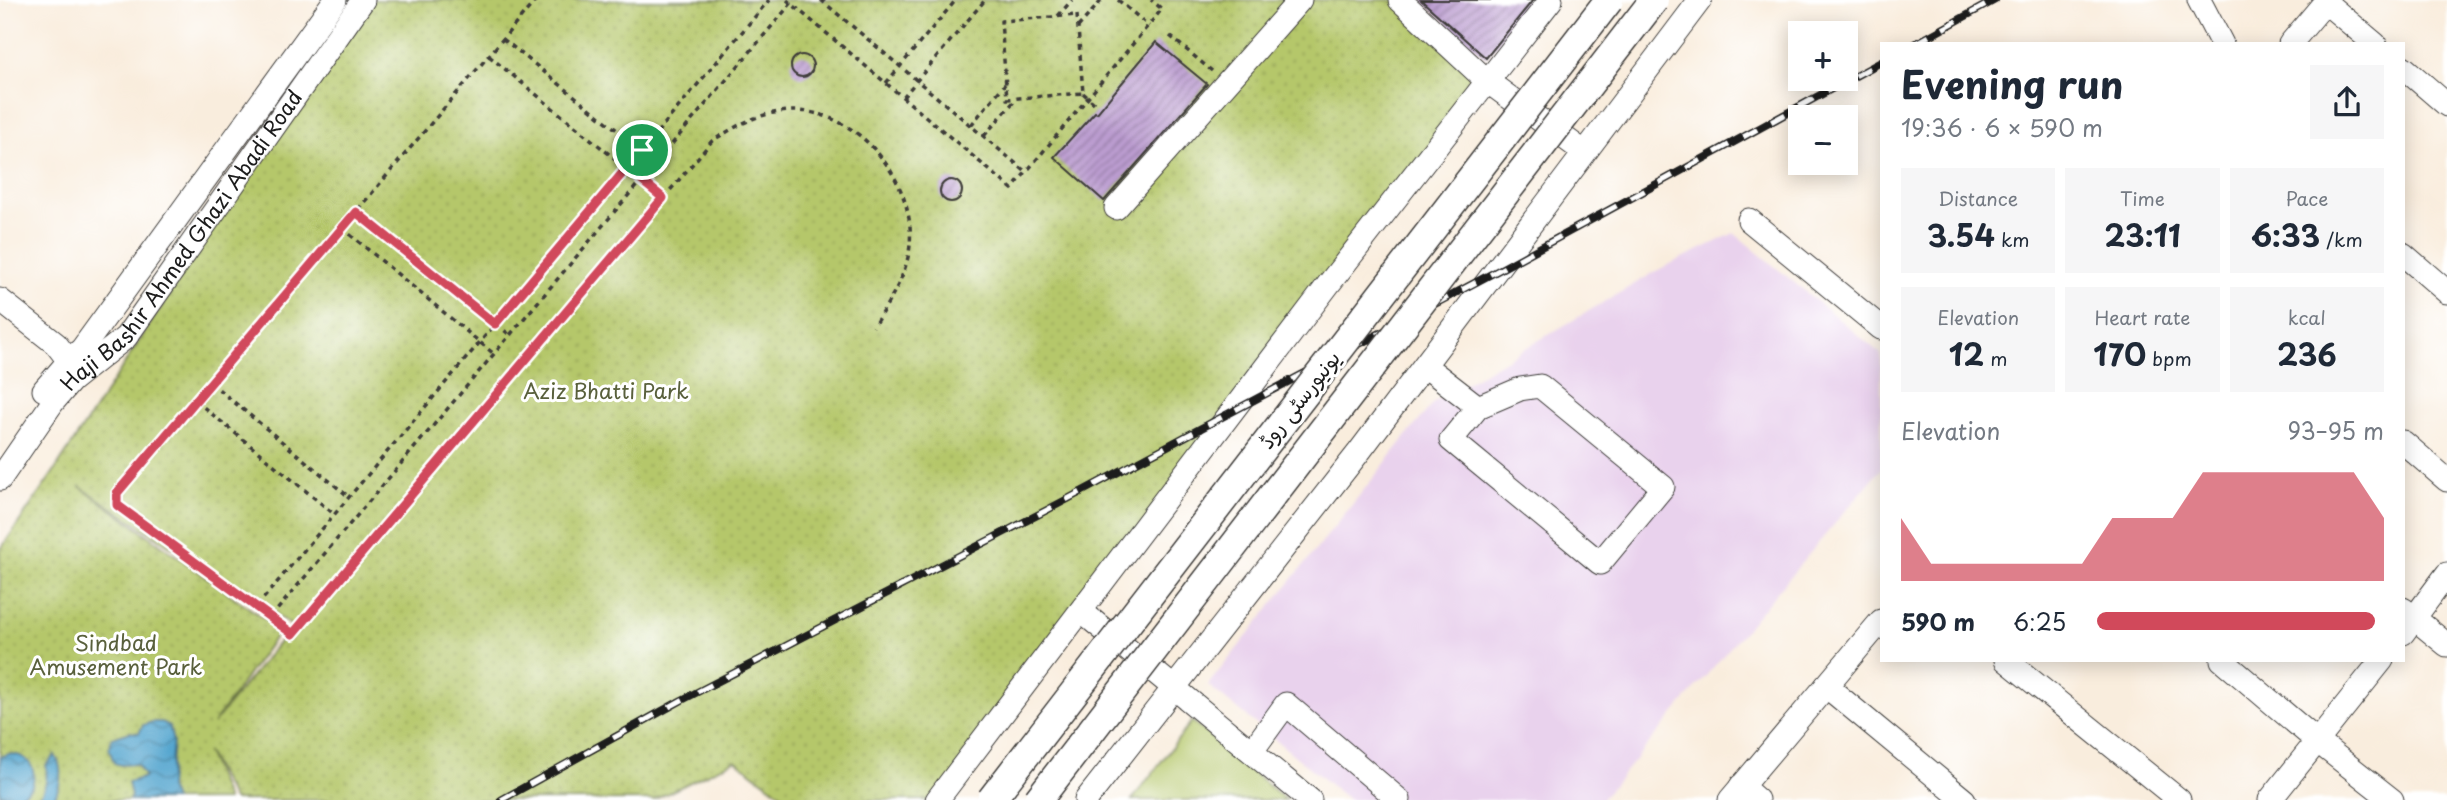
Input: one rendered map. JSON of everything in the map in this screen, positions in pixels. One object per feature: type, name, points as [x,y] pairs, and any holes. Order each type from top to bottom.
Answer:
[{"type":"main road","name":"یونیورسٹی روڈ","points":[[991,800],[1609,0]]},
{"type":"main road","name":"یونیورسٹی روڈ","points":[[1038,800],[1654,0]]},
{"type":"street","name":"Haji Bashir Ahmed Ghazi Abadi Road","points":[[0,479],[53,402],[71,381],[82,349],[335,0]]},
{"type":"street","name":"Haji Bashir Ahmed Ghazi Abadi Road","points":[[0,452],[48,386],[126,337],[363,0]]},
{"type":"street","points":[[1116,208],[1300,0]]},
{"type":"street","points":[[1400,0],[1487,81],[1584,152]]},
{"type":"street","points":[[937,800],[1551,0]]},
{"type":"street","points":[[1086,800],[1425,366],[1700,0]]},
{"type":"street","points":[[2199,0],[2221,42]]},
{"type":"street","points":[[2292,42],[2326,1],[2373,42]]},
{"type":"street","points":[[2405,70],[2447,105]]},
{"type":"street","points":[[1749,220],[1880,327]]},
{"type":"street","points":[[2405,256],[2447,292]]},
{"type":"street","points":[[2,307],[56,344],[76,367]]},
{"type":"street","points":[[1425,366],[1478,407]]},
{"type":"street","points":[[1540,386],[1663,487],[1600,563],[1451,440],[1478,407],[1520,389],[1540,386]]},
{"type":"street","points":[[2405,444],[2447,480]]},
{"type":"street","points":[[2447,574],[2407,620],[2447,645]]},
{"type":"street","points":[[1081,611],[1310,800]]},
{"type":"street","points":[[1743,795],[1826,686],[1880,622]]},
{"type":"street","points":[[2008,662],[2179,800]]},
{"type":"street","points":[[2224,662],[2317,741],[2392,800]]},
{"type":"street","points":[[2270,800],[2380,662]]},
{"type":"street","points":[[1826,686],[1964,800]]},
{"type":"street","points":[[1252,751],[1286,704],[1399,800]]},
{"type":"path","points":[[536,0],[117,493],[117,505],[293,634],[712,141],[751,118],[792,111],[829,117],[859,135],[888,166],[906,203],[910,243],[905,267],[895,292],[873,327]]},
{"type":"path","points":[[257,606],[769,0]]},
{"type":"path","points":[[821,0],[1027,172]]},
{"type":"path","points":[[886,83],[956,0]]},
{"type":"path","points":[[903,97],[985,0]]},
{"type":"path","points":[[1058,16],[1072,0]]},
{"type":"path","points":[[1078,27],[1102,0]]},
{"type":"path","points":[[1118,0],[1149,26]]},
{"type":"path","points":[[271,617],[791,1],[1012,190],[1162,9],[1151,0]]},
{"type":"path","points":[[1083,93],[1007,99],[1001,20],[1077,15],[1083,93],[1094,103]]},
{"type":"path","points":[[1170,36],[1227,83]]},
{"type":"path","points":[[503,39],[657,162]]},
{"type":"path","points":[[489,56],[663,198]]},
{"type":"path","points":[[971,125],[1005,84]]},
{"type":"path","points":[[984,137],[1017,98]]},
{"type":"path","points":[[356,212],[510,335]]},
{"type":"path","points":[[342,228],[494,354]]},
{"type":"path","points":[[211,383],[349,497]]},
{"type":"path","points":[[196,401],[334,514]]},
{"type":"shaded area","points":[[1734,233],[1880,353],[1880,470],[1601,800],[1349,800],[1208,685],[1434,402],[1660,269]]},
{"type":"green space","name":"Aziz Bhatti Park","points":[[362,0],[1396,0],[1488,78],[937,800],[789,800],[735,760],[654,800],[233,800],[207,752],[227,800],[0,800],[0,550]],"holes":[[[79,486],[292,626],[213,724],[280,630]]]},
{"type":"green space","points":[[1192,721],[1286,800],[1132,800]]},
{"type":"water","points":[[162,722],[169,726],[173,741],[169,788],[174,800],[129,800],[131,796],[128,782],[145,777],[137,764],[114,763],[109,748],[112,738],[130,732],[139,733],[143,725]]},
{"type":"water","points":[[7,754],[20,756],[32,767],[32,786],[18,796],[0,794],[0,757]]},
{"type":"water","points":[[55,755],[60,772],[56,795],[53,800],[36,800],[46,784],[46,765]]},
{"type":"building","points":[[1421,0],[1533,0],[1486,58]]},
{"type":"building","points":[[1156,42],[1207,84],[1104,201],[1054,157],[1095,112],[1097,113]]},
{"type":"building","points":[[802,55],[810,58],[813,66],[810,74],[802,77],[794,74],[791,66],[794,58]]},
{"type":"building","points":[[951,180],[959,183],[962,191],[959,199],[951,202],[943,199],[940,191],[943,183]]},
{"type":"railway","points":[[1919,42],[1995,0]]},
{"type":"railway","points":[[501,800],[682,700],[1497,271],[1880,63]]},
{"type":"route","points":[[642,150],[657,162],[641,180],[663,198],[293,634],[117,505],[117,493],[356,212],[495,324],[642,150]]},
{"type":"park label","name":"Sindbad Amusement Park","points":[[116,656]]}]
